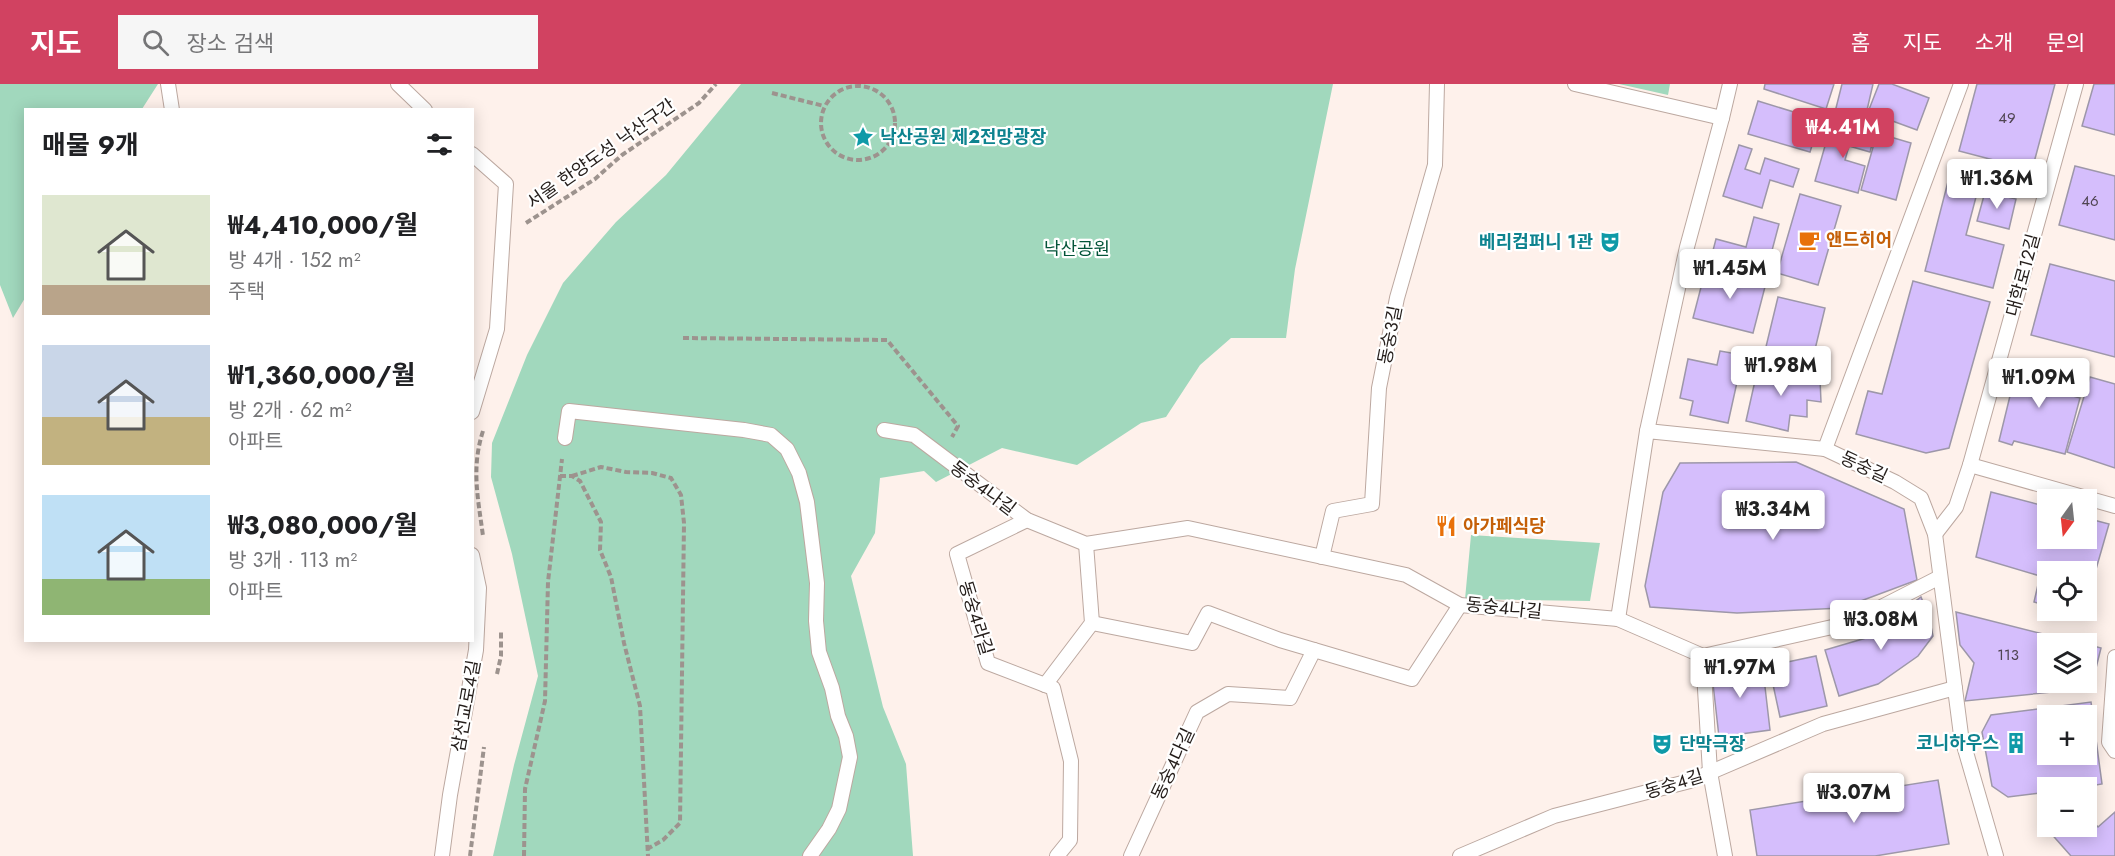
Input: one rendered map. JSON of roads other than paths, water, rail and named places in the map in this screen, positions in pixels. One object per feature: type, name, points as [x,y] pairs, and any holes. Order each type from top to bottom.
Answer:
[{"type":"lane","points":[[168,84],[172,108]]},
{"type":"lane","points":[[398,84],[423,108]]},
{"type":"lane","name":"동숭3길","points":[[1322,557],[1334,511],[1372,504],[1379,388],[1397,298],[1435,165],[1437,84]]},
{"type":"lane","points":[[1575,84],[1722,118]]},
{"type":"lane","points":[[1618,619],[1647,431],[1687,247],[1730,84]]},
{"type":"lane","name":"동숭길","points":[[1961,84],[1825,449],[1895,482],[1921,498],[1935,534],[1961,735],[1996,856]]},
{"type":"lane","name":"대학로12길","points":[[1935,534],[1956,507],[1970,465],[2076,84]]},
{"type":"lane","points":[[474,155],[506,184],[497,329],[474,405]]},
{"type":"lane","points":[[565,438],[569,411],[744,430],[771,435],[786,449],[799,473],[807,502],[818,583],[816,621],[819,652],[846,736],[850,757],[839,809],[829,829],[810,856]]},
{"type":"lane","name":"동숭4나길","points":[[884,430],[914,435],[1027,520],[1086,544],[1188,528],[1406,575],[1460,605],[1618,619],[1703,656]]},
{"type":"lane","points":[[1647,431],[1825,449]]},
{"type":"lane","points":[[1970,465],[2115,506]]},
{"type":"lane","name":"동숭4라길","points":[[1027,520],[957,554],[988,663],[1045,685]]},
{"type":"lane","points":[[1057,856],[1070,840],[1071,761],[1053,688],[1045,685],[1092,623],[1086,544]]},
{"type":"lane","name":"삼선교로4길","points":[[442,856],[450,795],[476,650],[479,588],[474,564]]},
{"type":"lane","points":[[1725,856],[1710,772],[1703,656],[1850,623],[1940,577]]},
{"type":"lane","points":[[1092,623],[1192,643],[1208,613],[1280,640],[1412,679],[1460,605]]},
{"type":"lane","name":"동숭4다길","points":[[1131,856],[1197,712],[1228,694],[1290,698],[1314,650]]},
{"type":"lane","points":[[2115,657],[2109,742],[2115,751]]},
{"type":"lane","name":"동숭4길","points":[[1460,856],[1554,816],[1690,781],[1823,724],[1955,688]]},
{"type":"place","name":"낙산공원 제2전망광장","points":[[863,137]]},
{"type":"place","name":"앤드히어","points":[[1809,240]]},
{"type":"place","name":"베리컴퍼니 1관","points":[[1610,242]]},
{"type":"place","name":"아가페식당","points":[[1446,526]]},
{"type":"place","name":"코니하우스","points":[[2016,743]]},
{"type":"place","name":"단막극장","points":[[1662,744]]},
{"type":"park label","name":"낙산공원","points":[[1077,249]]}]
